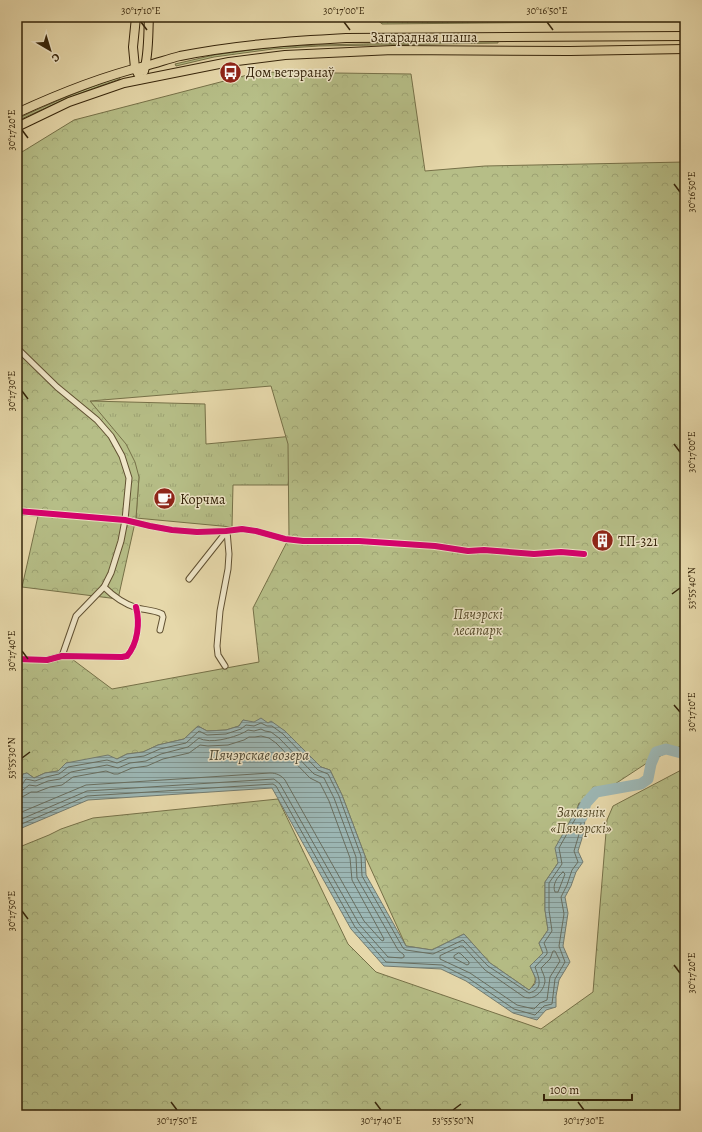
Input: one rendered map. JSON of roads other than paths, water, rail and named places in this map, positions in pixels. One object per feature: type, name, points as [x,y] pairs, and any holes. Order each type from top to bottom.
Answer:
[{"type":"main road","points":[[136,17],[133,47],[134,68],[141,79]]},
{"type":"main road","points":[[141,79],[148,47],[149,17]]},
{"type":"main road","name":"Загарадная шаша","points":[[17,113],[73,88],[134,68],[182,56],[252,45],[362,38],[685,36]]},
{"type":"main road","name":"Загарадная шаша","points":[[17,127],[70,102],[115,86],[141,79],[229,62],[285,55],[393,50],[570,51],[685,49]]},
{"type":"street","points":[[17,348],[57,387],[97,420],[111,436],[122,456],[128,478],[125,520],[121,541],[111,573],[104,587],[76,616],[62,656]]},
{"type":"street","points":[[17,511],[125,520],[172,530],[197,532],[242,529],[256,531],[285,539],[302,541],[359,541],[534,554],[560,552],[584,554]]},
{"type":"street","points":[[189,579],[228,531]]},
{"type":"street","points":[[225,666],[218,655],[217,646],[220,612],[228,568],[228,531]]},
{"type":"street","points":[[104,587],[118,599],[136,607],[162,614],[163,617],[160,630]]},
{"type":"street","points":[[17,659],[47,660],[62,656],[128,656],[135,644],[138,617],[136,607]]},
{"type":"water","name":"Пячэрскае возера","points":[[261,718],[268,723],[271,721],[285,731],[321,767],[330,770],[342,795],[365,856],[366,875],[406,946],[432,950],[464,934],[490,963],[529,990],[535,984],[536,979],[530,966],[543,953],[539,943],[548,930],[545,910],[545,882],[558,863],[555,848],[580,803],[586,803],[584,832],[578,851],[583,862],[576,872],[565,897],[568,913],[563,946],[570,962],[559,980],[556,996],[556,1007],[546,1010],[537,1020],[513,1013],[466,981],[441,969],[384,966],[351,929],[272,788],[88,800],[17,830],[17,784],[21,781],[23,774],[27,773],[34,778],[45,773],[58,771],[66,763],[108,755],[117,759],[127,754],[143,752],[158,745],[184,739],[198,726],[207,731],[226,730],[239,726],[243,720],[254,722]]},
{"type":"waterway","points":[[582,817],[586,803],[596,792],[641,784],[648,779],[651,764],[656,752],[666,749],[685,754]]},
{"type":"place","name":"Дом ветэранаў","points":[[231,72]]},
{"type":"place","name":"Корчма","points":[[165,499]]},
{"type":"place","name":"ТП-321","points":[[603,541]]},
{"type":"park label","name":"Пячэрскі лесапарк","points":[[478,622]]},
{"type":"park label","name":"Заказнік «Пячэрскі»","points":[[581,820]]}]
